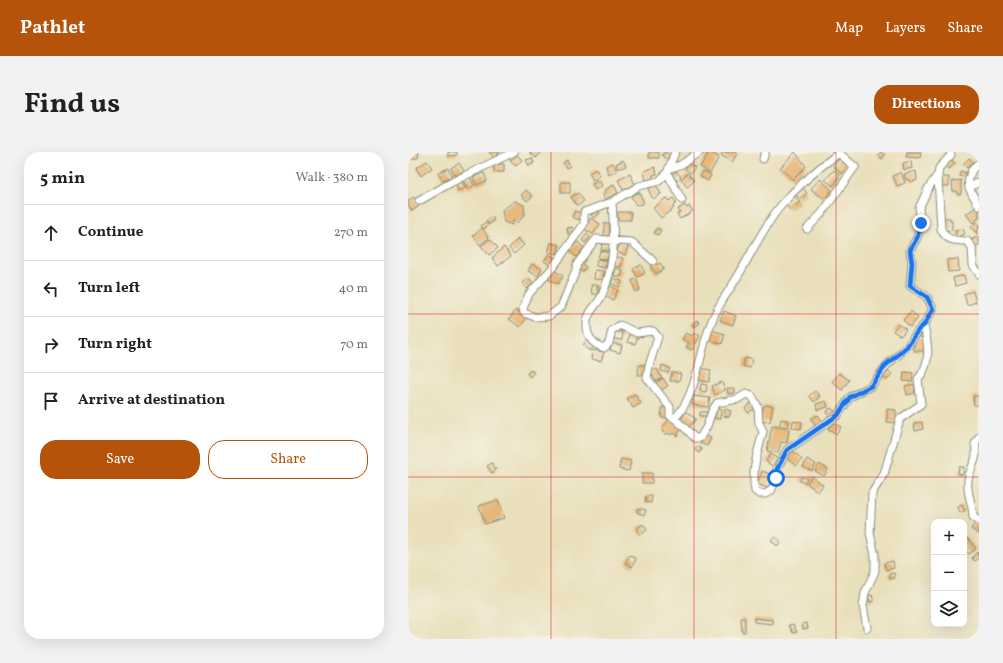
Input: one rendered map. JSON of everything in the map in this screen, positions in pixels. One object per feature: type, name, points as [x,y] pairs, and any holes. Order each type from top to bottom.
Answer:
[{"type":"street","points":[[419,201],[452,182],[514,152]]},
{"type":"street","points":[[653,260],[632,242],[614,242],[596,239],[577,264],[576,273],[561,307],[549,316],[535,317],[524,313],[523,308],[528,294],[554,266],[584,224],[584,212],[612,202],[639,186],[659,181],[668,171],[675,152]]},
{"type":"street","points":[[668,171],[678,168],[692,155],[700,152]]},
{"type":"street","points":[[950,152],[952,155],[939,168],[938,174],[941,229],[944,236],[949,240],[968,242],[972,247],[973,265],[979,274]]},
{"type":"street","points":[[675,418],[683,409],[694,389],[694,377],[711,321],[779,209],[814,172],[839,153],[855,167],[822,213],[807,229]]},
{"type":"street","points":[[979,163],[972,169],[968,183],[979,206]]},
{"type":"street","points":[[668,171],[682,200]]},
{"type":"street","points":[[612,202],[614,242],[607,281],[600,299],[592,309],[587,322],[588,336],[596,345],[604,348],[609,343],[612,330],[620,325],[637,333],[653,331],[658,337],[648,366],[647,378],[655,390],[664,397],[670,407],[670,416],[675,418],[695,438],[700,438],[717,403],[738,399],[746,394],[752,396],[758,407],[759,423],[763,432],[756,454],[753,482],[755,491],[759,494],[765,494],[771,491],[777,469],[787,450],[838,415],[850,397],[871,386],[886,365],[907,347],[920,328],[924,325],[933,309],[927,297],[910,286],[912,263],[910,250],[917,238],[921,223],[919,208],[929,187],[938,174]]},
{"type":"street","points":[[970,188],[979,182]]},
{"type":"street","points":[[867,628],[863,606],[864,593],[875,571],[875,555],[870,533],[872,493],[884,474],[900,418],[921,404],[918,379],[923,373],[929,350],[924,325]]},
{"type":"street","points":[[979,438],[975,444],[977,453],[975,464],[968,478],[968,491],[972,502],[973,517],[979,521]]},
{"type":"building","points":[[411,152],[419,152],[418,158],[411,159]]},
{"type":"building","points":[[448,152],[457,152],[457,155],[448,156]]},
{"type":"building","points":[[489,152],[500,152],[494,158]]},
{"type":"building","points":[[529,152],[541,152],[536,158]]},
{"type":"building","points":[[649,152],[659,152],[659,158],[649,158]]},
{"type":"building","points":[[665,152],[670,155],[666,159],[662,155]]},
{"type":"building","points":[[709,152],[719,157],[710,173],[700,167]]},
{"type":"building","points":[[723,152],[735,152],[737,154],[732,162],[721,155]]},
{"type":"building","points":[[795,152],[806,166],[793,180],[780,168]]},
{"type":"building","points":[[881,152],[885,155],[882,159],[878,155]]},
{"type":"building","points":[[907,152],[921,152],[920,158],[906,157]]},
{"type":"building","points":[[517,155],[522,160],[516,166],[510,161]]},
{"type":"building","points":[[532,158],[534,163],[529,166],[526,160]]},
{"type":"building","points":[[840,158],[849,165],[842,174],[833,166]]},
{"type":"building","points":[[969,158],[973,162],[967,168],[963,164]]},
{"type":"building","points":[[567,160],[570,166],[567,168],[563,163]]},
{"type":"building","points":[[623,160],[626,166],[618,169],[616,164]]},
{"type":"building","points":[[951,160],[955,163],[949,169],[946,165]]},
{"type":"building","points":[[427,161],[432,168],[421,176],[416,168]]},
{"type":"building","points":[[911,161],[912,168],[904,170],[903,163]]},
{"type":"building","points":[[459,163],[464,171],[455,176],[451,168]]},
{"type":"building","points":[[613,163],[617,171],[609,175],[606,166]]},
{"type":"building","points":[[494,164],[504,164],[504,172],[494,172]]},
{"type":"building","points":[[688,164],[695,167],[691,173],[685,169]]},
{"type":"building","points":[[655,167],[657,174],[653,175],[653,178],[646,180],[644,171]]},
{"type":"building","points":[[448,168],[452,176],[443,181],[438,173]]},
{"type":"building","points":[[596,169],[600,176],[593,180],[589,173]]},
{"type":"building","points":[[834,170],[840,175],[833,186],[825,180]]},
{"type":"building","points":[[676,171],[681,177],[677,181],[672,175]]},
{"type":"building","points":[[703,171],[711,175],[708,181],[700,176]]},
{"type":"building","points":[[916,171],[917,180],[910,182],[909,179],[906,180],[904,174]]},
{"type":"building","points":[[960,171],[967,173],[965,177],[959,176]]},
{"type":"building","points":[[901,172],[905,183],[897,186],[893,176]]},
{"type":"building","points":[[484,173],[487,181],[476,185],[473,177]]},
{"type":"building","points":[[688,173],[694,181],[687,187],[681,179]]},
{"type":"building","points":[[630,174],[635,184],[623,190],[618,180]]},
{"type":"building","points":[[470,177],[474,186],[467,189],[463,180]]},
{"type":"building","points":[[941,177],[949,177],[949,186],[941,186]]},
{"type":"building","points":[[820,179],[832,190],[824,199],[811,189]]},
{"type":"building","points":[[599,180],[602,186],[595,190],[592,184]]},
{"type":"building","points":[[961,180],[961,194],[957,194],[956,191],[953,191],[952,181]]},
{"type":"building","points":[[462,182],[465,188],[458,191],[456,184]]},
{"type":"building","points":[[561,182],[570,182],[570,193],[561,193]]},
{"type":"building","points":[[614,185],[618,193],[605,199],[603,194],[606,192],[605,190]]},
{"type":"building","points":[[656,185],[661,194],[653,199],[648,189]]},
{"type":"building","points":[[802,187],[807,193],[800,199],[795,194]]},
{"type":"building","points":[[526,190],[533,196],[527,201],[521,195]]},
{"type":"building","points":[[639,192],[643,204],[636,205],[631,196]]},
{"type":"building","points":[[578,193],[584,201],[577,206],[571,197]]},
{"type":"building","points":[[794,196],[800,202],[790,210],[785,204]]},
{"type":"building","points":[[414,197],[419,206],[412,211],[408,201]]},
{"type":"building","points":[[666,198],[669,201],[673,198],[676,203],[673,206],[674,208],[661,218],[653,208]]},
{"type":"building","points":[[515,201],[524,205],[525,215],[522,215],[522,218],[517,223],[513,221],[512,225],[504,222],[502,210]]},
{"type":"building","points":[[685,205],[687,208],[689,206],[693,211],[680,219],[677,214],[680,212],[678,209]]},
{"type":"building","points":[[976,207],[979,212],[979,218],[973,223],[966,214]]},
{"type":"building","points":[[597,210],[600,213],[594,218],[591,215]]},
{"type":"building","points":[[575,211],[582,214],[579,220],[572,217]]},
{"type":"building","points":[[618,212],[631,212],[631,220],[618,220]]},
{"type":"building","points":[[492,216],[494,220],[489,224],[486,221]]},
{"type":"building","points":[[591,218],[600,224],[593,234],[584,229]]},
{"type":"building","points":[[943,218],[950,218],[950,221],[952,221],[952,230],[944,231]]},
{"type":"building","points":[[486,222],[488,225],[484,229],[481,226]]},
{"type":"building","points":[[977,222],[979,225],[977,234],[971,227]]},
{"type":"building","points":[[604,223],[612,223],[612,236],[604,236]]},
{"type":"building","points":[[572,227],[573,234],[568,234],[567,228]]},
{"type":"building","points":[[482,228],[489,238],[480,245],[473,236]]},
{"type":"building","points":[[657,228],[661,230],[658,235],[654,233]]},
{"type":"building","points":[[963,229],[965,234],[957,237],[955,231]]},
{"type":"building","points":[[587,234],[590,237],[585,243],[582,240]]},
{"type":"building","points":[[979,236],[979,245],[974,247],[971,240]]},
{"type":"building","points":[[490,239],[498,248],[489,255],[481,246]]},
{"type":"building","points":[[518,239],[524,245],[514,254],[509,248]]},
{"type":"building","points":[[578,242],[584,248],[576,257],[569,250]]},
{"type":"building","points":[[551,243],[560,245],[557,254],[548,252]]},
{"type":"building","points":[[620,243],[628,246],[625,255],[617,252]]},
{"type":"building","points":[[602,244],[611,244],[610,251],[601,250]]},
{"type":"building","points":[[504,247],[511,256],[498,266],[492,258]]},
{"type":"building","points":[[600,251],[609,253],[607,260],[598,258]]},
{"type":"building","points":[[549,254],[555,258],[550,265],[544,261]]},
{"type":"building","points":[[616,257],[623,258],[621,267],[614,266]]},
{"type":"building","points":[[597,259],[607,261],[605,268],[596,266]]},
{"type":"building","points":[[958,259],[959,271],[948,272],[947,260]]},
{"type":"building","points":[[582,263],[586,267],[582,272],[577,268]]},
{"type":"building","points":[[655,263],[657,265],[660,263],[664,269],[656,274],[650,266]]},
{"type":"building","points":[[532,264],[542,269],[538,276],[528,271]]},
{"type":"building","points":[[641,265],[645,273],[637,277],[633,269]]},
{"type":"building","points":[[616,268],[623,270],[621,277],[614,276]]},
{"type":"building","points":[[553,270],[563,276],[558,284],[548,279]]},
{"type":"building","points":[[595,270],[604,271],[603,280],[594,279]]},
{"type":"building","points":[[964,275],[966,283],[955,286],[953,278]]},
{"type":"building","points":[[528,278],[533,284],[527,289],[522,283]]},
{"type":"building","points":[[613,278],[622,281],[619,287],[611,284]]},
{"type":"building","points":[[637,279],[640,290],[635,292],[632,280]]},
{"type":"building","points":[[591,285],[598,285],[598,294],[592,294]]},
{"type":"building","points":[[610,286],[618,290],[613,300],[605,296]]},
{"type":"building","points":[[973,291],[976,302],[967,305],[964,294]]},
{"type":"building","points":[[516,310],[527,318],[520,327],[509,319]]},
{"type":"building","points":[[724,311],[736,316],[733,325],[720,320]]},
{"type":"building","points":[[911,311],[918,318],[910,327],[903,320]]},
{"type":"building","points":[[697,320],[700,323],[694,327],[692,324]]},
{"type":"building","points":[[898,324],[906,329],[901,336],[893,331]]},
{"type":"building","points":[[711,330],[725,334],[722,344],[708,340]]},
{"type":"building","points":[[614,332],[623,332],[622,340],[614,339]]},
{"type":"building","points":[[686,333],[692,336],[694,333],[700,336],[692,350],[686,347],[689,343],[682,339]]},
{"type":"building","points":[[630,334],[638,336],[635,344],[627,342]]},
{"type":"building","points":[[914,337],[924,337],[924,351],[914,351]]},
{"type":"building","points":[[587,340],[594,346],[590,351],[583,345]]},
{"type":"building","points":[[612,343],[622,345],[620,353],[610,350]]},
{"type":"building","points":[[593,350],[604,352],[601,361],[591,359]]},
{"type":"building","points":[[745,358],[752,359],[750,368],[743,366]]},
{"type":"building","points":[[639,365],[645,365],[644,375],[638,375]]},
{"type":"building","points":[[662,365],[670,368],[668,373],[661,371]]},
{"type":"building","points":[[699,368],[711,370],[709,382],[698,380]]},
{"type":"building","points":[[657,369],[662,378],[656,381],[651,372]]},
{"type":"building","points":[[886,369],[892,374],[887,380],[881,376]]},
{"type":"building","points":[[530,370],[534,372],[530,377],[527,374]]},
{"type":"building","points":[[672,372],[681,374],[679,381],[670,381]]},
{"type":"building","points":[[904,372],[913,373],[912,382],[903,381]]},
{"type":"building","points":[[839,373],[849,380],[842,390],[832,382]]},
{"type":"building","points":[[663,378],[668,386],[661,390],[656,383]]},
{"type":"building","points":[[722,382],[725,390],[715,395],[712,386]]},
{"type":"building","points":[[701,384],[707,385],[706,392],[700,391]]},
{"type":"building","points":[[914,384],[915,393],[907,395],[905,386]]},
{"type":"building","points":[[727,388],[735,388],[735,393],[728,394]]},
{"type":"building","points":[[815,391],[820,396],[814,402],[809,396]]},
{"type":"building","points":[[635,394],[641,403],[633,408],[627,398]]},
{"type":"building","points":[[693,396],[710,398],[708,407],[692,405]]},
{"type":"building","points":[[973,396],[979,396],[979,405],[974,405]]},
{"type":"building","points":[[826,401],[828,407],[817,410],[816,404]]},
{"type":"building","points":[[751,403],[755,408],[748,413],[745,408]]},
{"type":"building","points":[[764,405],[773,406],[770,422],[761,421]]},
{"type":"building","points":[[662,407],[668,408],[667,418],[661,418]]},
{"type":"building","points":[[830,408],[835,411],[830,417],[826,413]]},
{"type":"building","points":[[715,409],[721,410],[720,419],[713,418]]},
{"type":"building","points":[[725,409],[731,411],[729,417],[723,416]]},
{"type":"building","points":[[887,409],[896,410],[896,423],[887,422]]},
{"type":"building","points":[[686,412],[696,419],[688,428],[679,421]]},
{"type":"building","points":[[700,412],[707,412],[706,416],[700,416]]},
{"type":"building","points":[[818,415],[823,422],[816,427],[811,419]]},
{"type":"building","points":[[670,419],[681,428],[677,436],[673,433],[671,435],[668,433],[666,435],[662,431],[664,429],[662,428]]},
{"type":"building","points":[[781,419],[789,421],[788,427],[780,425]]},
{"type":"building","points":[[793,421],[802,422],[801,429],[792,428]]},
{"type":"building","points":[[832,422],[841,427],[837,434],[828,429]]},
{"type":"building","points":[[922,422],[923,429],[915,431],[914,423]]},
{"type":"building","points":[[772,426],[789,429],[787,443],[781,442],[778,453],[767,451]]},
{"type":"building","points":[[704,435],[711,438],[707,446],[700,443]]},
{"type":"building","points":[[697,446],[702,449],[699,453],[695,450]]},
{"type":"building","points":[[793,451],[802,459],[796,466],[787,458]]},
{"type":"building","points":[[771,454],[778,459],[772,466],[766,461]]},
{"type":"building","points":[[621,459],[631,461],[629,471],[619,469]]},
{"type":"building","points":[[807,459],[816,464],[812,471],[803,467]]},
{"type":"building","points":[[492,463],[496,470],[492,473],[487,466]]},
{"type":"building","points":[[819,464],[828,469],[824,476],[815,471]]},
{"type":"building","points":[[959,467],[964,467],[963,475],[958,474]]},
{"type":"building","points":[[762,471],[773,475],[768,488],[757,484]]},
{"type":"building","points":[[642,473],[652,473],[652,483],[642,483]]},
{"type":"building","points":[[812,476],[823,485],[818,492],[807,483]]},
{"type":"building","points":[[801,477],[807,478],[805,483],[800,481]]},
{"type":"building","points":[[646,496],[652,496],[651,503],[645,502]]},
{"type":"building","points":[[498,500],[504,518],[485,524],[479,506]]},
{"type":"building","points":[[962,505],[965,511],[960,513],[958,507]]},
{"type":"building","points":[[638,508],[646,510],[644,515],[637,512]]},
{"type":"building","points":[[975,523],[979,525],[979,534],[971,529]]},
{"type":"building","points":[[643,524],[647,530],[640,535],[636,529]]},
{"type":"building","points":[[775,537],[781,542],[777,546],[771,540]]},
{"type":"building","points":[[968,538],[976,549],[969,554],[967,552]]},
{"type":"building","points":[[977,552],[979,558],[975,561],[972,558]]},
{"type":"building","points":[[630,555],[636,559],[632,567],[625,563]]},
{"type":"building","points":[[893,561],[894,568],[886,570],[884,563]]},
{"type":"building","points":[[894,573],[895,578],[890,579],[889,574]]},
{"type":"building","points":[[872,595],[874,601],[870,602],[868,596]]},
{"type":"building","points":[[741,618],[745,618],[745,632],[742,632]]},
{"type":"building","points":[[754,618],[773,620],[773,624],[754,622]]},
{"type":"building","points":[[807,623],[808,628],[803,629],[802,624]]},
{"type":"building","points":[[793,624],[797,632],[793,633],[789,625]]},
{"type":"route","points":[[776,478],[777,469],[787,450],[838,415],[850,397],[871,386],[886,365],[907,347],[915,334],[924,325],[933,309],[927,297],[910,286],[912,263],[910,250],[917,238],[921,223]]}]
